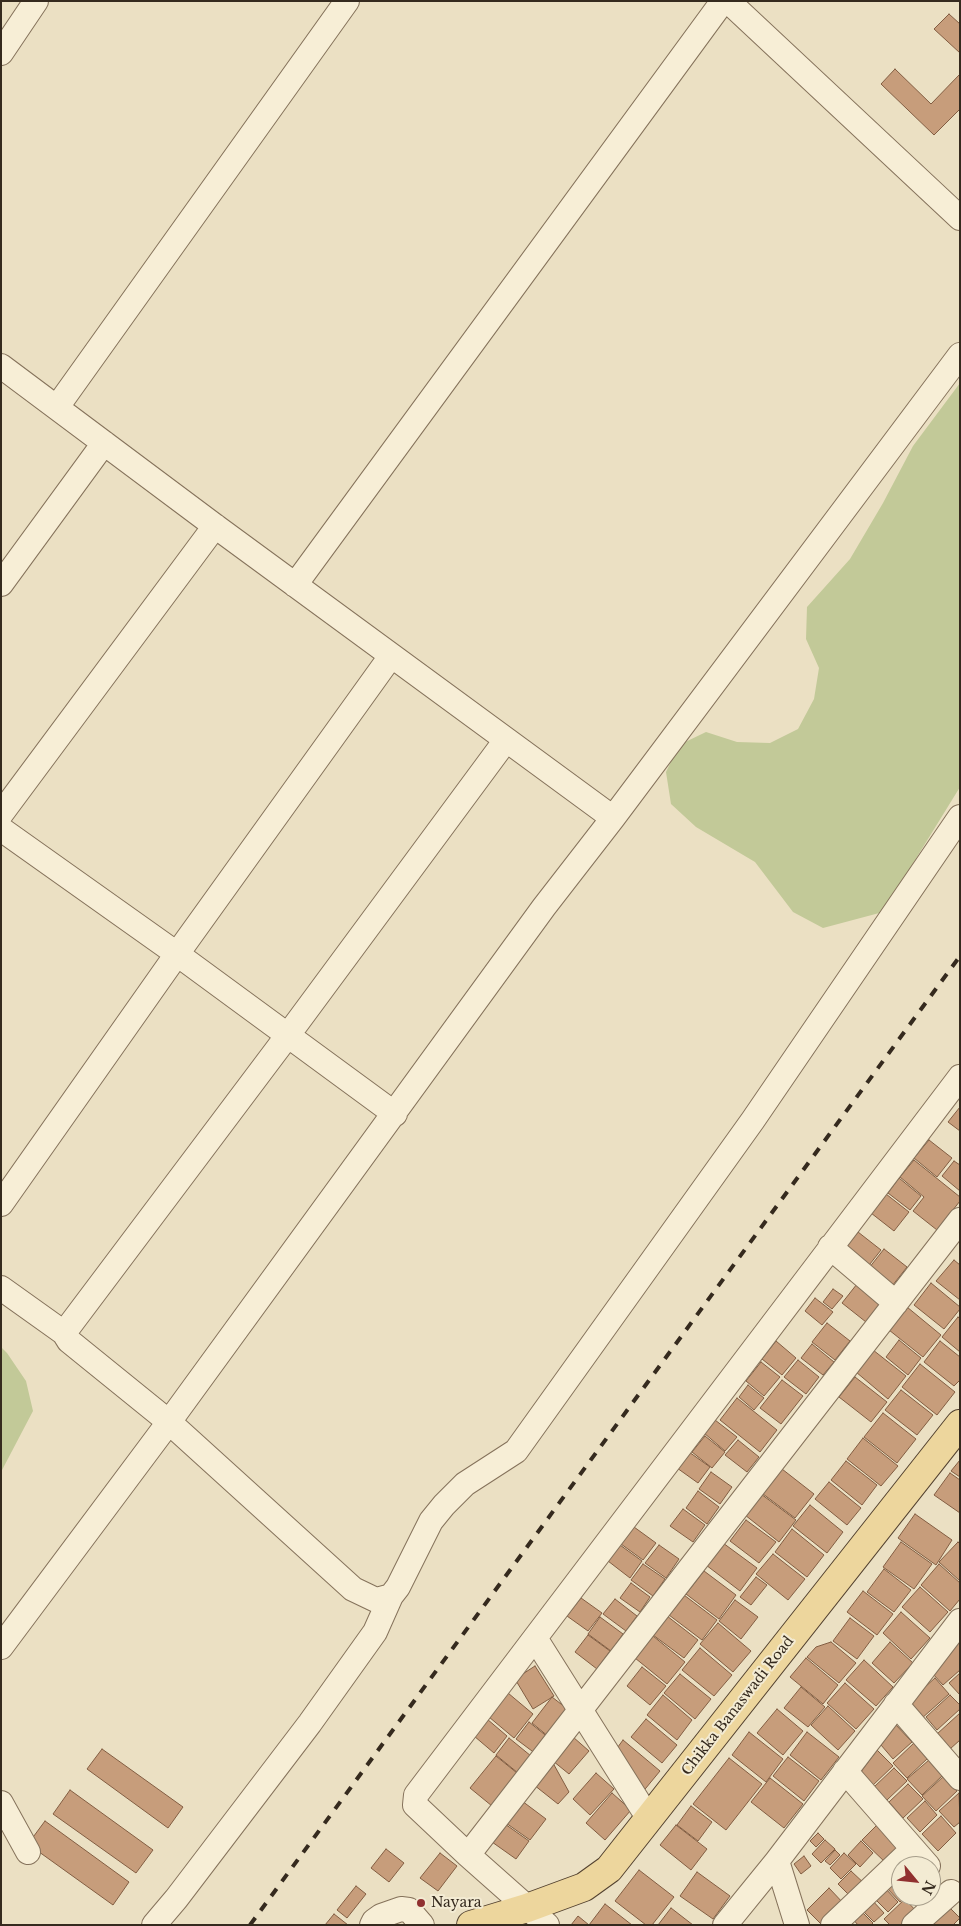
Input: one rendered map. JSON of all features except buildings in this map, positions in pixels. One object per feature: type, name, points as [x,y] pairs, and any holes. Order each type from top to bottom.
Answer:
[{"type":"main road","name":"Chikka Banaswadi Road","points":[[471,1925],[537,1916],[584,1887],[608,1869],[960,1424]]},
{"type":"street","points":[[1,53],[36,1]]},
{"type":"street","points":[[56,408],[347,1]]},
{"type":"street","points":[[295,585],[722,1]]},
{"type":"street","points":[[728,1],[960,218]]},
{"type":"street","points":[[1,1647],[169,1422],[544,907],[613,818],[960,354]]},
{"type":"street","points":[[1,366],[215,526],[613,818]]},
{"type":"street","points":[[1,584],[104,443]]},
{"type":"street","points":[[1,814],[215,526]]},
{"type":"street","points":[[1,1204],[177,954],[392,656]]},
{"type":"street","points":[[64,1333],[288,1035],[506,740]]},
{"type":"street","points":[[154,1925],[176,1899],[315,1715],[375,1632],[390,1596],[398,1588],[431,1521],[465,1484],[516,1451],[753,1120],[960,817]]},
{"type":"street","points":[[1,830],[177,954],[395,1114]]},
{"type":"street","points":[[537,1916],[415,1805],[414,1799],[960,1077]]},
{"type":"street","points":[[468,1855],[960,1220]]},
{"type":"street","points":[[830,1248],[896,1303]]},
{"type":"street","points":[[1,1288],[64,1333],[68,1341],[169,1422],[353,1589],[376,1600],[390,1596]]},
{"type":"street","points":[[725,1925],[777,1861],[960,1621]]},
{"type":"street","points":[[535,1638],[649,1819]]},
{"type":"street","points":[[896,1704],[960,1778]]},
{"type":"street","points":[[845,1771],[919,1856]]},
{"type":"street","points":[[1,1803],[28,1852]]},
{"type":"street","points":[[777,1861],[797,1925]]},
{"type":"street","points":[[914,1925],[956,1897],[941,1880]]},
{"type":"street","points":[[833,1925],[891,1881]]},
{"type":"street","points":[[372,1925],[374,1920],[381,1916],[401,1909],[409,1910],[422,1925]]},
{"type":"green space","points":[[960,383],[960,787],[883,912],[823,928],[793,912],[755,862],[696,827],[671,804],[666,772],[679,745],[706,732],[737,742],[770,743],[798,729],[814,699],[819,668],[806,639],[807,607],[850,559],[883,503],[913,446]]},
{"type":"green space","points":[[1,1347],[26,1381],[33,1411],[1,1472]]},
{"type":"railway","points":[[250,1925],[960,956]]},
{"type":"place","name":"Nayara","points":[[421,1903]]}]
